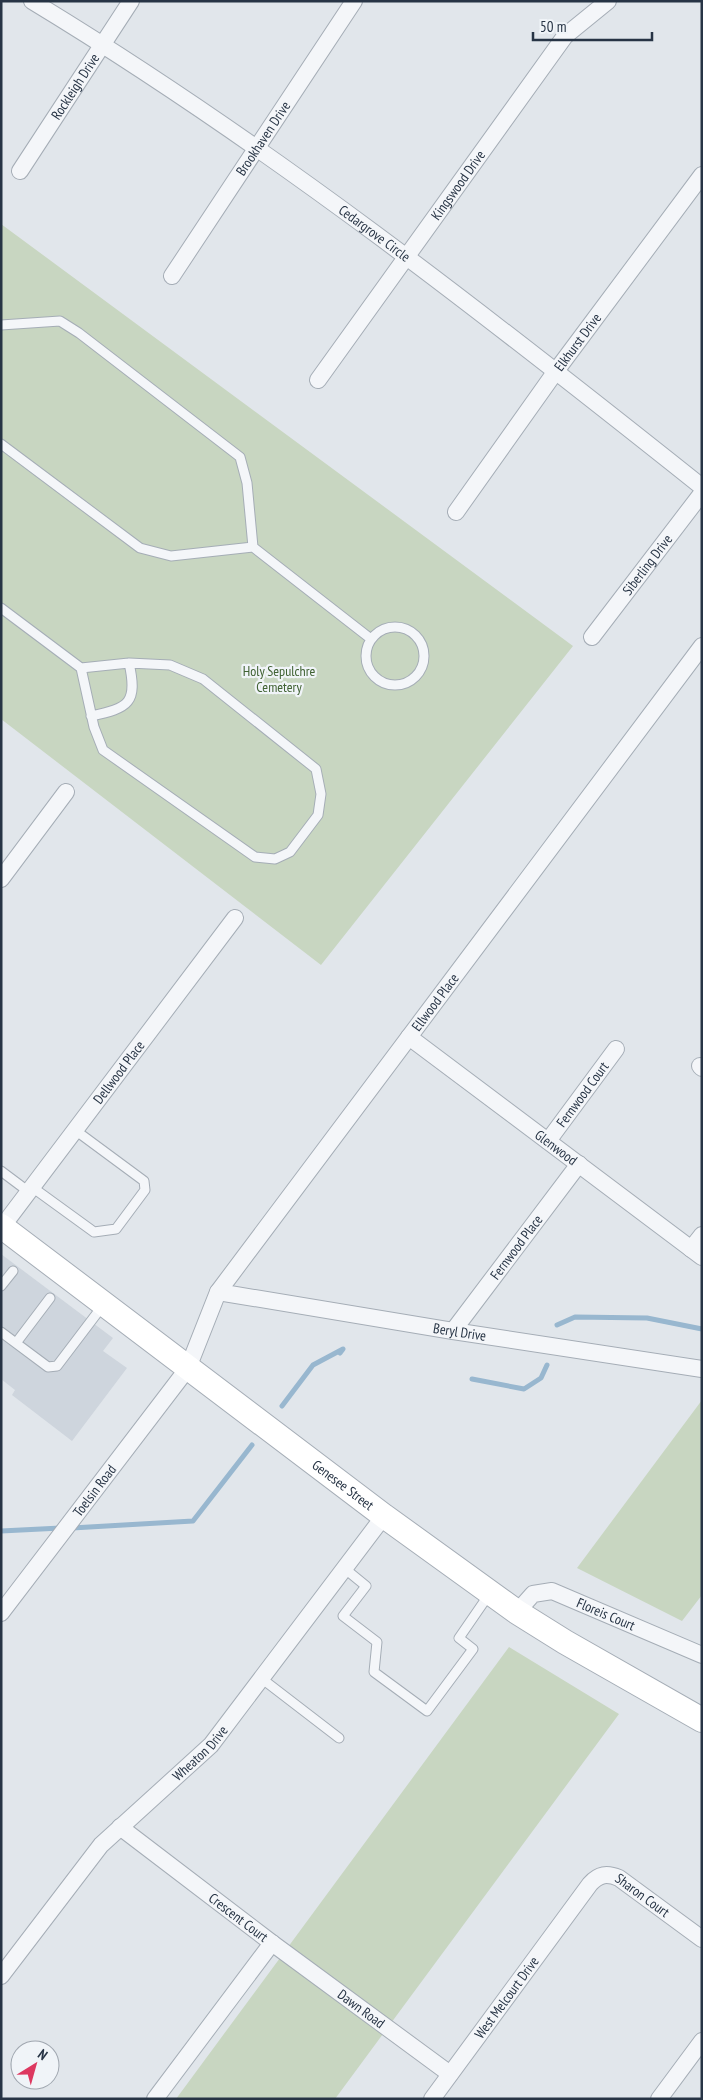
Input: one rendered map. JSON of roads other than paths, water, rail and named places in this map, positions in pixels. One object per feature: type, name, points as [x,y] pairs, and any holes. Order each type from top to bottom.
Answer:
[{"type":"main road","name":"Genesee Street","points":[[2,1226],[384,1516],[490,1593],[565,1642],[702,1720]]},
{"type":"street","name":"Cedargrove Circle","points":[[32,1],[104,44],[256,149],[406,257],[556,370],[702,487]]},
{"type":"street","name":"Rockleigh Drive","points":[[20,171],[131,1]]},
{"type":"street","name":"Brookhaven Drive","points":[[172,276],[354,1]]},
{"type":"street","name":"Kingswood Drive","points":[[318,380],[565,36],[608,1]]},
{"type":"street","name":"Elkhurst Drive","points":[[456,512],[556,370],[702,175]]},
{"type":"street","name":"Siberling Drive","points":[[592,637],[702,493]]},
{"type":"street","name":"Ellwood Place","points":[[188,1368],[218,1292],[702,646]]},
{"type":"street","points":[[1,878],[66,792]]},
{"type":"street","name":"Dellwood Place","points":[[2,1226],[235,918]]},
{"type":"street","name":"Glenwood","points":[[409,1037],[696,1253]]},
{"type":"street","name":"Fernwood Court","points":[[548,1141],[616,1049]]},
{"type":"street","name":"Fernwood Place","points":[[453,1331],[579,1164]]},
{"type":"street","points":[[696,1253],[702,1235]]},
{"type":"street","name":"Beryl Drive","points":[[218,1292],[453,1331],[702,1369]]},
{"type":"street","name":"Toelsin Road","points":[[1,1613],[188,1368]]},
{"type":"street","name":"Wheaton Drive","points":[[1,1976],[101,1845],[211,1745],[384,1516]]},
{"type":"street","name":"Floreis Court","points":[[517,1612],[534,1594],[552,1591],[702,1655]]},
{"type":"street","name":"Crescent Court","points":[[120,1827],[272,1943],[155,2099]]},
{"type":"street","name":"Sharon Court","points":[[582,1895],[593,1881],[601,1875],[610,1874],[619,1878],[702,1939]]},
{"type":"street","name":"West Melcourt Drive","points":[[432,2099],[582,1895]]},
{"type":"street","name":"Dawn Road","points":[[272,1943],[450,2074]]},
{"type":"street","points":[[659,2099],[702,2042]]},
{"type":"lane","points":[[1,325],[60,321],[79,333],[240,457],[247,483],[253,547]]},
{"type":"lane","points":[[1,444],[140,548],[171,556],[253,547],[371,639]]},
{"type":"lane","points":[[1,608],[81,668],[91,716],[103,750],[255,857],[275,859],[290,852],[318,816],[321,794],[316,770],[203,679],[170,665],[129,663],[81,668]]},
{"type":"lane","points":[[395,626],[412,632],[419,639],[424,649],[425,659],[420,673],[412,680],[398,685],[378,680],[371,672],[366,660],[366,650],[371,639],[378,632],[395,626]]},
{"type":"lane","points":[[91,716],[117,711],[129,702],[134,684],[129,663]]},
{"type":"lane","points":[[1,1171],[94,1232],[116,1229],[145,1190],[144,1181],[75,1130]]},
{"type":"lane","points":[[1,1286],[13,1271]]},
{"type":"lane","points":[[16,1343],[50,1298]]},
{"type":"lane","points":[[1,1332],[48,1367],[57,1366],[104,1304]]},
{"type":"lane","points":[[344,1568],[366,1586],[343,1616],[377,1642],[374,1672],[427,1711],[473,1649],[459,1638],[490,1593]]},
{"type":"lane","points":[[261,1678],[339,1738]]},
{"type":"waterway","points":[[557,1325],[575,1317],[647,1318],[702,1329]]},
{"type":"waterway","points":[[282,1406],[313,1365],[343,1349],[340,1353]]},
{"type":"waterway","points":[[472,1379],[524,1389],[541,1378],[547,1365]]},
{"type":"waterway","points":[[72,1528],[193,1521],[252,1445]]},
{"type":"waterway","points":[[1,1531],[61,1528]]},
{"type":"park label","name":"Holy Sepulchre Cemetery","points":[[279,680]]}]
